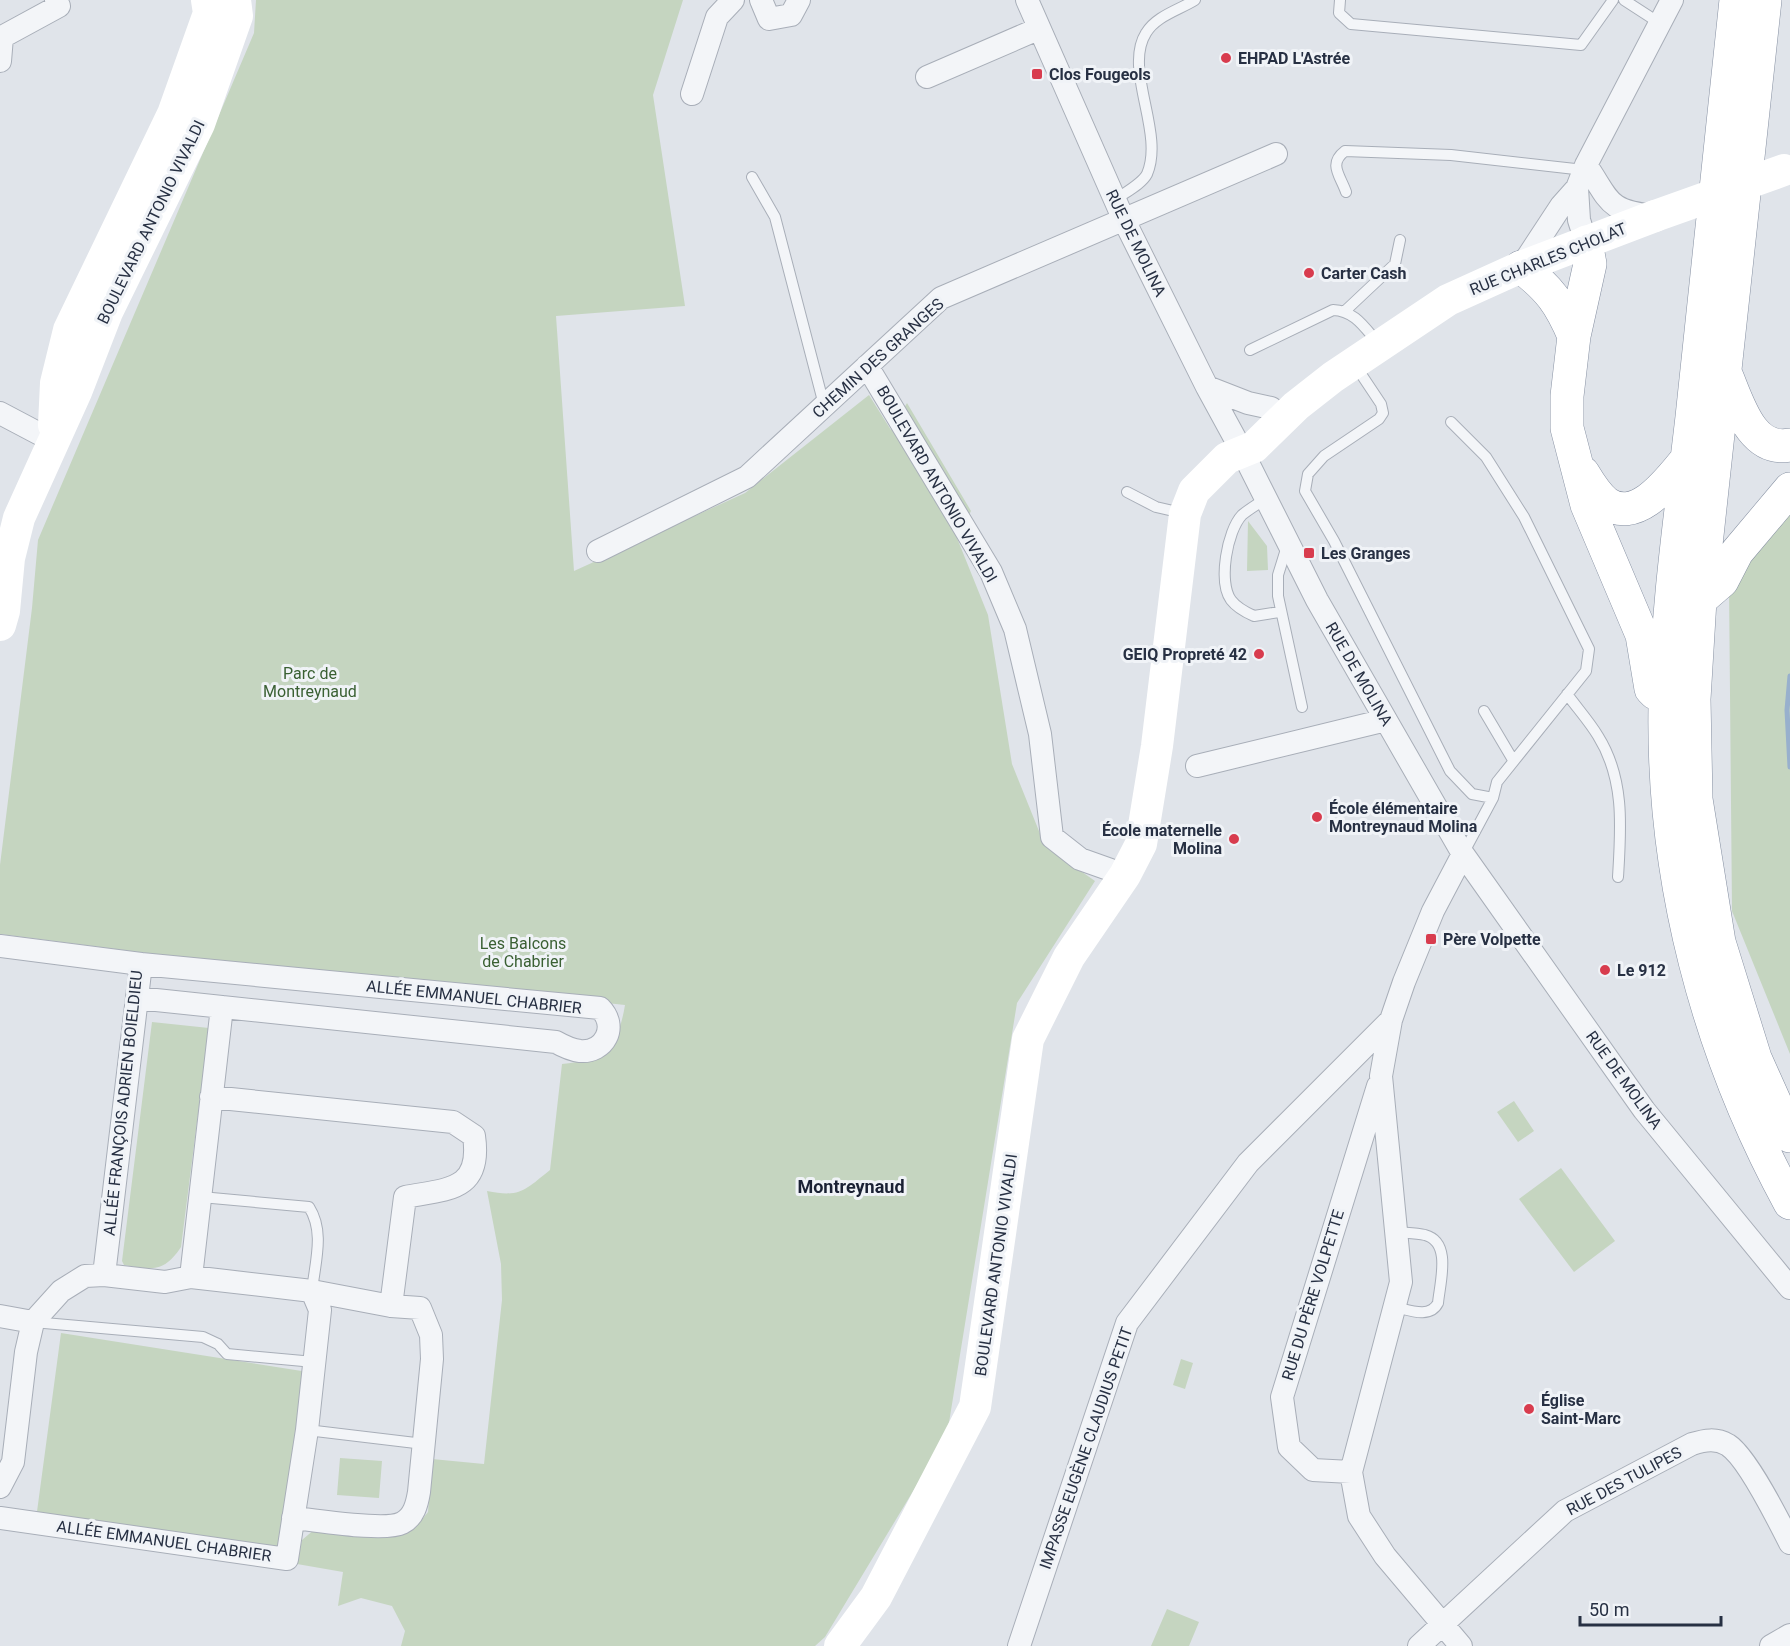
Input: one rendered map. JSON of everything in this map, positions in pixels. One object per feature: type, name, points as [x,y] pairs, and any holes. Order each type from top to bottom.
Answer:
[{"type":"highway","points":[[1736,0],[1672,594],[1665,707],[1670,823],[1680,893],[1709,1013],[1747,1117],[1790,1203]]},
{"type":"highway","points":[[1765,0],[1700,600],[1694,699],[1696,799],[1719,942],[1755,1058],[1790,1136]]},
{"type":"highway","points":[[1586,242],[1590,264],[1574,336],[1567,396],[1568,428],[1587,505],[1642,635],[1651,689],[1665,707]]},
{"type":"highway","points":[[1521,267],[1541,282],[1561,305],[1574,336]]},
{"type":"highway","points":[[1724,369],[1748,424],[1761,440],[1784,446],[1790,445]]},
{"type":"highway","points":[[1575,461],[1608,504],[1622,507],[1653,498],[1687,459]]},
{"type":"highway","points":[[1700,600],[1722,581],[1737,552],[1790,489]]},
{"type":"street","points":[[0,61],[2,37],[59,6],[56,0]]},
{"type":"street","points":[[692,94],[717,17],[733,0]]},
{"type":"street","points":[[762,0],[769,19],[791,15],[799,0]]},
{"type":"street","name":"RUE DE MOLINA","points":[[1027,0],[1119,209],[1207,387],[1288,544],[1463,854],[1644,1110],[1790,1288]]},
{"type":"street","points":[[1521,267],[1583,174],[1672,0]]},
{"type":"street","name":"BOULEVARD ANTONIO VIVALDI","points":[[0,625],[4,611],[9,558],[19,518],[53,441],[56,383],[69,330],[226,6]]},
{"type":"street","points":[[927,77],[1038,29]]},
{"type":"street","name":"CHEMIN DES GRANGES","points":[[598,551],[747,477],[941,298],[1119,209],[1276,154]]},
{"type":"street","name":"RUE CHARLES CHOLAT","points":[[1243,453],[1265,438],[1283,407],[1354,364],[1448,300],[1521,267],[1787,169]]},
{"type":"street","points":[[1583,174],[1615,206],[1629,213],[1655,216]]},
{"type":"street","points":[[1583,174],[1580,220],[1586,242]]},
{"type":"street","name":"BOULEVARD ANTONIO VIVALDI","points":[[867,366],[991,572],[1015,629],[1040,734],[1052,837],[1080,859],[1125,875]]},
{"type":"street","points":[[1207,387],[1248,403],[1283,407]]},
{"type":"street","points":[[0,414],[53,441]]},
{"type":"street","points":[[1185,514],[1235,477],[1243,453]]},
{"type":"street","name":"BOULEVARD ANTONIO VIVALDI","points":[[840,1646],[876,1597],[975,1407],[1028,1039],[1069,957],[1125,875],[1141,844],[1157,746],[1185,514]]},
{"type":"street","points":[[1197,766],[1386,720]]},
{"type":"street","name":"RUE DU PÈRE VOLPETTE","points":[[1351,1472],[1313,1470],[1288,1447],[1282,1397],[1381,1076],[1391,1020],[1433,910],[1463,854]]},
{"type":"street","name":"ALLÉE FRANÇOIS ADRIEN BOIELDIEU","points":[[0,946],[141,964],[104,1275]]},
{"type":"street","name":"ALLÉE EMMANUEL CHABRIER","points":[[137,998],[556,1042],[580,1051],[590,1050],[599,1044],[608,1035],[610,1024],[608,1016],[600,1008],[141,964]]},
{"type":"street","points":[[191,1277],[222,1007]]},
{"type":"street","name":"IMPASSE EUGÈNE CLAUDIUS PETIT","points":[[1019,1646],[1127,1323],[1248,1163],[1391,1020]]},
{"type":"street","name":"RUE DU PÈRE VOLPETTE","points":[[1381,1076],[1401,1282],[1351,1472],[1359,1516],[1385,1556],[1461,1646]]},
{"type":"street","points":[[211,1097],[453,1122],[474,1136],[476,1153],[466,1181],[454,1187],[405,1197],[391,1306]]},
{"type":"street","points":[[0,1487],[13,1462],[26,1352],[33,1322],[70,1283],[85,1276],[104,1275],[165,1282],[191,1277],[312,1291],[391,1306],[420,1308],[431,1335],[432,1359],[417,1507],[401,1524],[384,1527],[293,1518]]},
{"type":"street","name":"ALLÉE EMMANUEL CHABRIER","points":[[0,1518],[287,1559],[307,1430],[320,1310],[312,1291]]},
{"type":"street","points":[[0,1316],[33,1322]]},
{"type":"street","name":"RUE DES TULIPES","points":[[1419,1646],[1565,1511],[1705,1440],[1722,1443],[1738,1453],[1785,1520],[1790,1543]]},
{"type":"street","points":[[1771,1646],[1790,1635]]},
{"type":"lane","points":[[1119,209],[1146,176],[1153,150],[1142,87],[1140,55],[1145,33],[1162,17],[1195,0]]},
{"type":"lane","points":[[1340,0],[1339,13],[1351,24],[1581,45],[1613,0]]},
{"type":"lane","points":[[1624,0],[1661,24]]},
{"type":"lane","points":[[1346,192],[1335,164],[1336,157],[1345,151],[1451,154],[1583,174]]},
{"type":"lane","points":[[752,177],[775,217],[824,406]]},
{"type":"lane","points":[[1345,311],[1395,264],[1400,240]]},
{"type":"lane","points":[[1250,350],[1333,310],[1345,311],[1354,315],[1380,346]]},
{"type":"lane","points":[[1354,364],[1381,404],[1383,413],[1379,419],[1324,456],[1308,474],[1305,491],[1334,541],[1450,771],[1472,794],[1493,798]]},
{"type":"lane","points":[[1451,422],[1486,457],[1524,517],[1588,649],[1586,671],[1497,782],[1493,798],[1463,854]]},
{"type":"lane","points":[[1127,492],[1156,507],[1185,514]]},
{"type":"lane","points":[[1265,499],[1242,516],[1232,532],[1227,546],[1226,581],[1229,598],[1239,608],[1254,616],[1279,612]]},
{"type":"lane","points":[[1288,544],[1278,575],[1279,612],[1302,707]]},
{"type":"lane","points":[[1567,694],[1599,737],[1614,774],[1621,814],[1618,877]]},
{"type":"lane","points":[[1484,711],[1513,760]]},
{"type":"lane","points":[[201,1197],[309,1207],[316,1219],[319,1231],[312,1291]]},
{"type":"lane","points":[[1395,1307],[1428,1313],[1435,1310],[1438,1303],[1442,1251],[1437,1242],[1426,1235],[1396,1232]]},
{"type":"lane","points":[[33,1322],[203,1337],[218,1344],[227,1354],[314,1362]]},
{"type":"lane","points":[[307,1430],[424,1444]]},
{"type":"green space","name":"Parc de Montreynaud","points":[[256,0],[683,0],[653,95],[685,306],[556,316],[574,571],[745,493],[869,395],[891,430],[907,403],[971,511],[957,538],[988,615],[1012,764],[1045,846],[1095,881],[1017,1003],[947,1435],[825,1637],[815,1646],[401,1646],[405,1631],[392,1606],[361,1598],[338,1606],[343,1572],[297,1564],[302,1540],[315,1529],[415,1528],[428,1512],[432,1459],[484,1464],[502,1300],[501,1264],[487,1191],[515,1193],[522,1191],[550,1170],[562,1064],[589,1059],[607,1049],[618,1031],[625,1005],[177,957],[0,934],[0,865],[32,608],[38,540],[254,33]]},
{"type":"green space","points":[[1790,496],[1790,1054],[1732,911],[1729,585]]},
{"type":"green space","points":[[1248,521],[1267,546],[1268,570],[1247,571]]},
{"type":"green space","points":[[152,1022],[209,1028],[181,1247],[163,1265],[156,1268],[142,1268],[124,1265],[122,1261]]},
{"type":"green space","points":[[1514,1101],[1534,1131],[1518,1142],[1497,1112]]},
{"type":"green space","points":[[1561,1168],[1615,1241],[1574,1272],[1519,1199]]},
{"type":"green space","points":[[61,1333],[308,1372],[285,1549],[36,1519]]},
{"type":"green space","points":[[1181,1359],[1193,1363],[1185,1389],[1173,1385]]},
{"type":"green space","points":[[340,1458],[382,1461],[379,1498],[337,1495]]},
{"type":"green space","points":[[1167,1609],[1199,1622],[1189,1646],[1151,1646]]},
{"type":"waterway","points":[[1790,676],[1787,710],[1790,767]]},
{"type":"place","name":"EHPAD L'Astrée","points":[[1226,58]]},
{"type":"place","name":"Clos Fougeols","points":[[1037,74]]},
{"type":"place","name":"Carter Cash","points":[[1309,273]]},
{"type":"place","name":"Les Granges","points":[[1309,553]]},
{"type":"place","name":"GEIQ Propreté 42","points":[[1259,654]]},
{"type":"place","name":"École élémentaire Montreynaud Molina","points":[[1317,817]]},
{"type":"place","name":"École maternelle Molina","points":[[1234,839]]},
{"type":"place","name":"Père Volpette","points":[[1431,939]]},
{"type":"place","name":"Le 912","points":[[1605,970]]},
{"type":"place","name":"Église Saint-Marc","points":[[1529,1409]]},
{"type":"district","name":"Montreynaud","points":[[851,1186]]},
{"type":"park label","name":"Les Balcons de Chabrier","points":[[523,952]]}]
